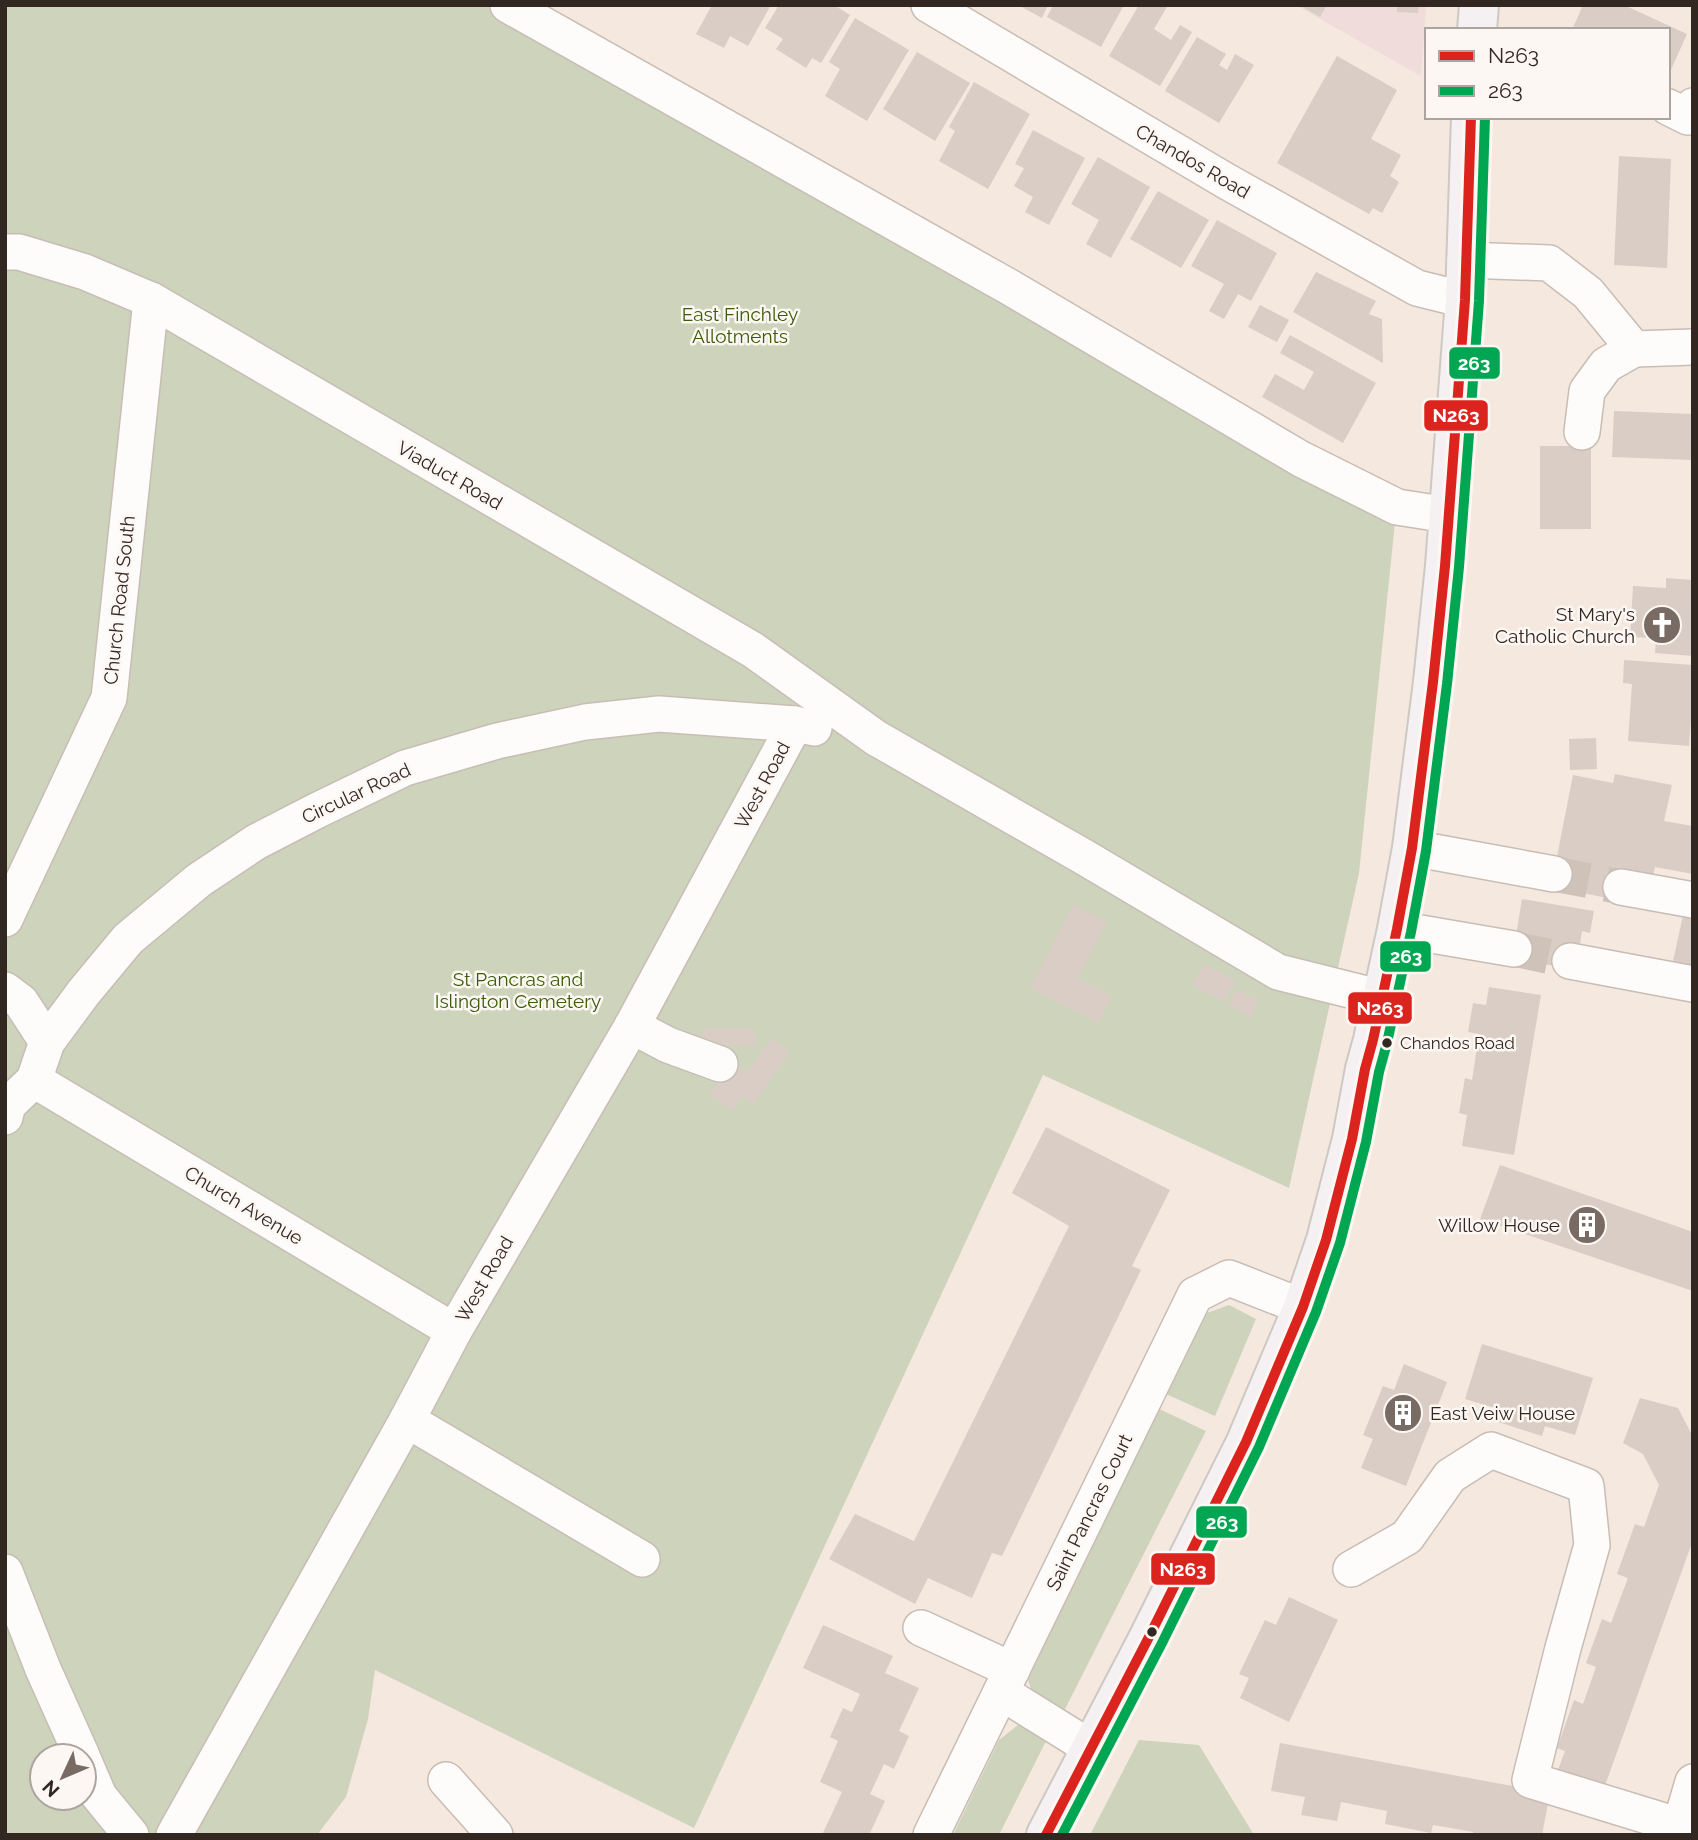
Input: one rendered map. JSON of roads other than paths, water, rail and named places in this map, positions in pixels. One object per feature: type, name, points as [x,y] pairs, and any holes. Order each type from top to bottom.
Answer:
[{"type":"main road","points":[[1477,28],[1479,5]]},
{"type":"main road","points":[[1046,1835],[1246,1442],[1303,1307],[1326,1240],[1349,1152],[1412,848],[1433,682],[1445,566],[1465,300],[1471,119]]},
{"type":"street","points":[[508,5],[1011,288],[1301,459],[1397,507],[1448,514]]},
{"type":"street","name":"Chandos Road","points":[[929,5],[1226,181],[1417,288],[1465,300]]},
{"type":"street","points":[[1670,108],[1688,117],[1693,106]]},
{"type":"street","name":"Viaduct Road","points":[[5,252],[19,251],[85,271],[151,300],[753,650],[876,738]]},
{"type":"street","points":[[1465,260],[1549,263],[1588,293],[1634,349]]},
{"type":"street","name":"Church Road South","points":[[5,919],[109,698],[151,300]]},
{"type":"street","points":[[1583,432],[1587,391],[1606,365],[1634,349],[1693,347]]},
{"type":"street","name":"Circular Road","points":[[6,1109],[34,1080],[47,1042],[128,939],[199,880],[256,842],[405,768],[497,741],[597,721],[659,714],[794,724],[876,738]]},
{"type":"street","name":"West Road","points":[[174,1835],[407,1420],[454,1331],[632,1026],[794,724]]},
{"type":"street","points":[[876,738],[1278,972],[1382,998]]},
{"type":"street","points":[[1412,848],[1554,874]]},
{"type":"street","points":[[1621,887],[1693,900]]},
{"type":"street","points":[[1397,929],[1514,949]]},
{"type":"street","points":[[1570,961],[1693,984]]},
{"type":"street","points":[[5,990],[21,1002],[47,1042]]},
{"type":"street","points":[[632,1026],[668,1045],[720,1065]]},
{"type":"street","name":"Church Avenue","points":[[34,1080],[454,1331]]},
{"type":"street","name":"Saint Pancras Court","points":[[931,1835],[1195,1295],[1229,1278],[1303,1307]]},
{"type":"street","points":[[407,1420],[642,1559]]},
{"type":"street","points":[[1351,1569],[1407,1537],[1450,1476],[1491,1450],[1586,1486],[1592,1545],[1530,1780],[1680,1826],[1693,1782]]},
{"type":"street","points":[[5,1572],[43,1669],[76,1742]]},
{"type":"street","points":[[922,1628],[1006,1681],[1091,1748]]},
{"type":"street","points":[[446,1780],[495,1835]]},
{"type":"street","points":[[98,1794],[131,1835]]},
{"type":"tunnel","points":[[1554,874],[1621,887]]},
{"type":"tunnel","points":[[1514,949],[1570,961]]},
{"type":"place","name":"St Mary's Catholic Church","points":[[1662,625]]},
{"type":"place","name":"Chandos Road","points":[[1387,1043]]},
{"type":"place","name":"Willow House","points":[[1587,1225]]},
{"type":"place","name":"East Veiw House","points":[[1403,1413]]},
{"type":"park label","name":"East Finchley Allotments","points":[[740,325]]},
{"type":"park label","name":"St Pancras and Islington Cemetery","points":[[518,990]]}]
